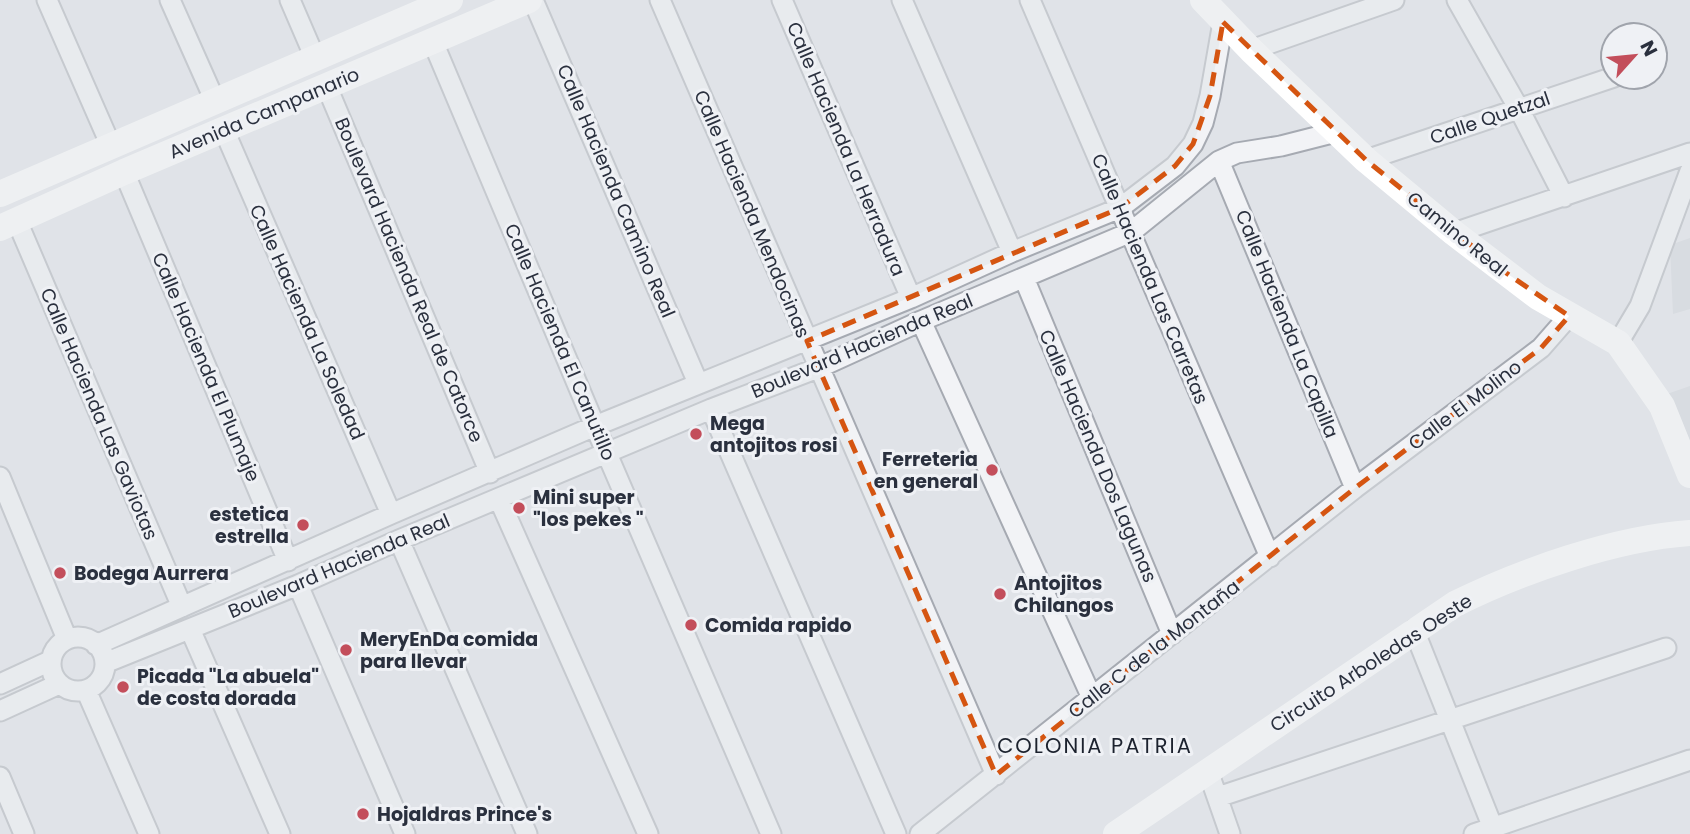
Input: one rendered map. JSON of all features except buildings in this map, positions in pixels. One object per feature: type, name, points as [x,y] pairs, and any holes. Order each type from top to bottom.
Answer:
[{"type":"street","points":[[47,0],[111,146]]},
{"type":"street","points":[[170,0],[215,101]]},
{"type":"street","points":[[290,0],[314,58]]},
{"type":"street","name":"Avenida Campanario","points":[[2,187],[111,146],[314,58],[418,6],[450,0]]},
{"type":"street","name":"Avenida Campanario","points":[[8,224],[124,172],[531,0]]},
{"type":"street","name":"Calle Hacienda Camino Real","points":[[531,0],[698,383]]},
{"type":"street","name":"Calle Hacienda Mendocinas","points":[[660,0],[996,775]]},
{"type":"street","name":"Calle Hacienda La Herradura","points":[[782,0],[911,298]]},
{"type":"street","points":[[902,0],[1012,252]]},
{"type":"street","name":"Calle Hacienda Las Carretas","points":[[1030,0],[1270,557]]},
{"type":"street","name":"Camino Real","points":[[1203,0],[1366,160],[1454,233],[1538,297],[1618,343],[1662,406],[1690,475]]},
{"type":"street","points":[[1251,50],[1394,0]]},
{"type":"street","points":[[1457,0],[1519,109],[1564,197]]},
{"type":"street","name":"Boulevard Hacienda Real","points":[[96,645],[595,426],[911,298],[1012,252],[1120,208],[1175,166],[1193,144],[1203,123],[1210,96],[1223,22]]},
{"type":"street","name":"Calle Hacienda El Canutillo","points":[[433,42],[606,453],[771,834]]},
{"type":"street","name":"Calle Quetzal","points":[[1366,160],[1599,82]]},
{"type":"street","name":"Boulevard Hacienda Real de Catorce","points":[[327,87],[490,473]]},
{"type":"street","name":"Calle Hacienda La Soledad","points":[[224,130],[391,514]]},
{"type":"street","name":"Boulevard Hacienda Real","points":[[105,663],[298,585],[711,409],[818,368],[920,321],[1131,232],[1219,161],[1237,153],[1281,146],[1336,132]]},
{"type":"street","points":[[1454,233],[1690,153]]},
{"type":"street","name":"Calle Hacienda La Capilla","points":[[1219,161],[1355,488]]},
{"type":"street","points":[[1618,343],[1640,306],[1690,171]]},
{"type":"street","name":"Calle Hacienda El Plumaje","points":[[124,172],[288,561]]},
{"type":"street","name":"Calle Hacienda Las Gaviotas","points":[[8,224],[182,607]]},
{"type":"street","name":"Calle Hacienda Dos Lagunas","points":[[1024,278],[1172,634]]},
{"type":"street","name":"Calle El Molino","points":[[1355,488],[1541,348],[1569,316]]},
{"type":"street","points":[[920,321],[1092,698]]},
{"type":"street","points":[[711,409],[895,834]]},
{"type":"street","points":[[0,477],[67,639]]},
{"type":"street","name":"Calle C de la Montaña","points":[[920,834],[1355,488]]},
{"type":"street","points":[[499,499],[648,834]]},
{"type":"street","name":"Circuito Arboledas Oeste","points":[[1116,834],[1455,604],[1531,570],[1612,547],[1690,533]]},
{"type":"street","points":[[399,540],[527,834]]},
{"type":"street","points":[[298,585],[405,834]]},
{"type":"street","points":[[190,629],[280,834]]},
{"type":"street","points":[[1414,630],[1450,718],[1484,831],[1690,760]]},
{"type":"street","points":[[77,637],[96,645],[103,653],[105,663],[103,675],[96,684],[86,691],[71,691],[58,684],[50,661],[56,648],[67,639],[77,637]]},
{"type":"street","points":[[1217,797],[1667,648]]},
{"type":"street","points":[[0,684],[50,661]]},
{"type":"street","points":[[0,711],[58,684]]},
{"type":"street","points":[[86,691],[149,834]]},
{"type":"street","points":[[1208,771],[1230,834]]},
{"type":"street","points":[[0,777],[24,834]]},
{"type":"highlighted area","points":[[1223,22],[1366,160],[1499,268],[1569,316],[1541,348],[1355,488],[996,775],[807,341],[1120,208],[1175,166],[1193,144],[1210,96]]},
{"type":"shaded area","points":[[1690,238],[1690,309],[1673,314],[1670,245]]},
{"type":"shaded area","points":[[1690,386],[1690,462],[1667,394]]},
{"type":"place","name":"Mega antojitos rosi","points":[[696,434]]},
{"type":"place","name":"Ferreteria en general","points":[[992,470]]},
{"type":"place","name":"Mini super \"los pekes \"","points":[[519,508]]},
{"type":"place","name":"estetica estrella","points":[[303,525]]},
{"type":"place","name":"Bodega Aurrera","points":[[60,573]]},
{"type":"place","name":"Antojitos Chilangos","points":[[1000,594]]},
{"type":"place","name":"Comida rapido","points":[[691,625]]},
{"type":"place","name":"MeryEnDa comida para llevar","points":[[346,650]]},
{"type":"place","name":"Picada \"La abuela\" de costa dorada","points":[[123,687]]},
{"type":"place","name":"Hojaldras Prince's","points":[[363,814]]},
{"type":"district","name":"COLONIA PATRIA","points":[[1095,745]]}]
